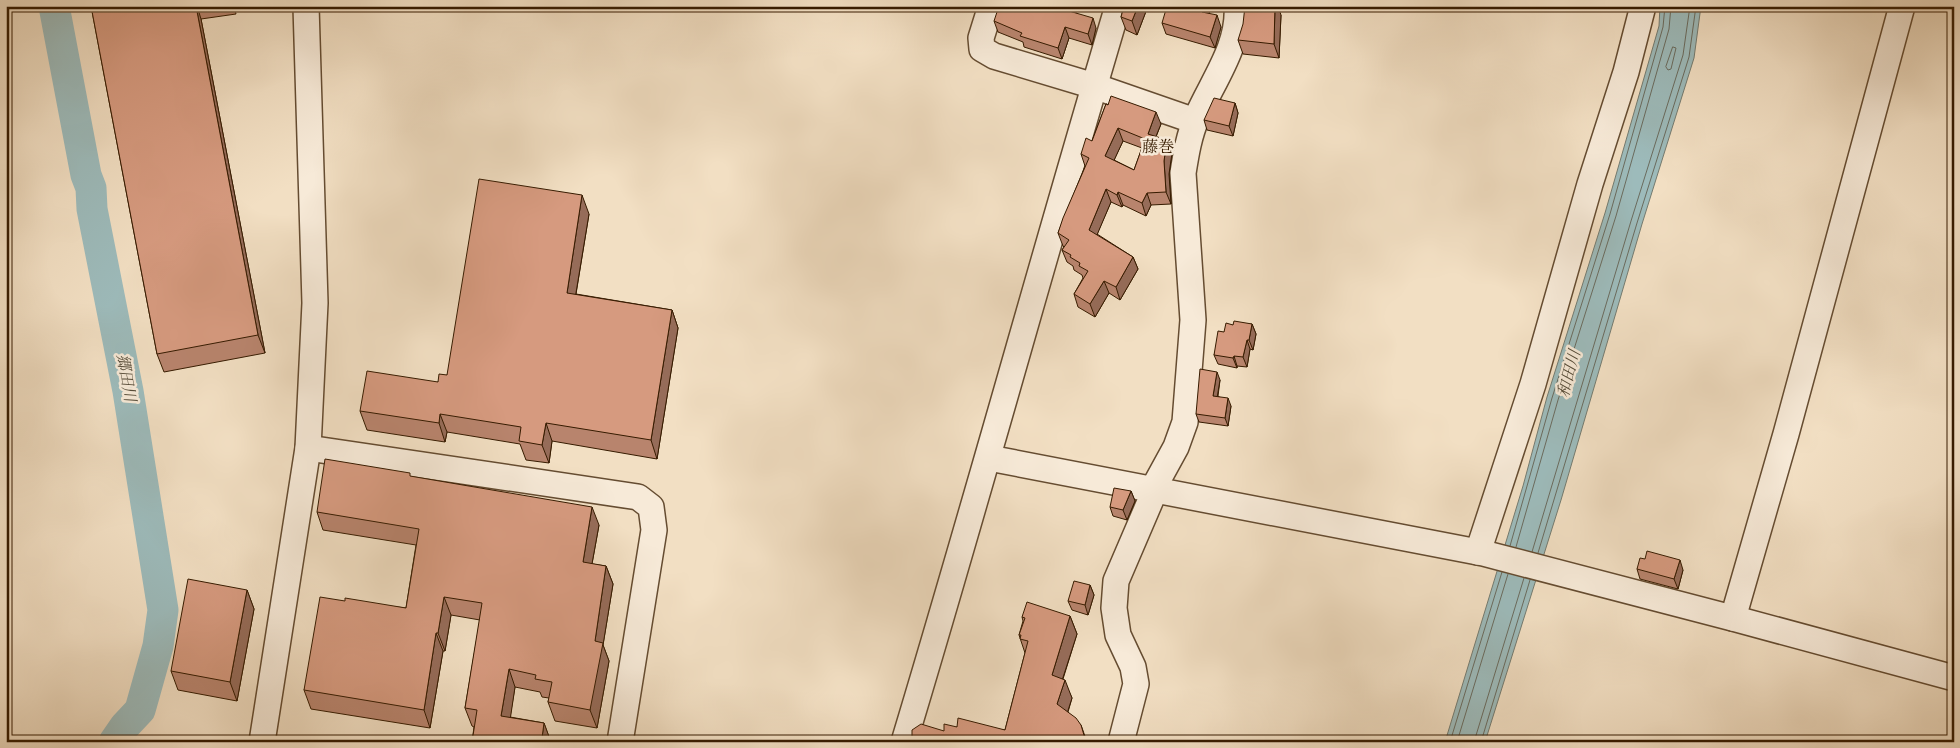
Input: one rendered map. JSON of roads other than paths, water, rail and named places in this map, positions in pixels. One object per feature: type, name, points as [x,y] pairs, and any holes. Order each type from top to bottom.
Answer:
[{"type":"street","points":[[262,742],[308,448],[315,303],[306,6]]},
{"type":"street","points":[[991,6],[981,38],[982,49],[994,56],[1094,86],[1196,121]]},
{"type":"street","points":[[904,742],[1118,6]]},
{"type":"street","points":[[1121,742],[1136,684],[1133,667],[1118,634],[1114,608],[1116,581],[1154,489],[1176,447],[1184,422],[1193,320],[1183,173],[1186,152],[1196,121],[1233,40],[1238,21],[1237,6]]},
{"type":"street","points":[[1481,552],[1533,384],[1590,184],[1626,72],[1643,6]]},
{"type":"street","points":[[1733,618],[1786,434],[1902,6]]},
{"type":"street","points":[[308,448],[638,497],[651,507],[654,530],[620,742]]},
{"type":"street","points":[[988,458],[1481,552],[1954,678]]},
{"type":"water","name":"和田川","points":[[1660,6],[1701,6],[1694,58],[1642,224],[1561,500],[1485,742],[1445,742],[1523,486],[1547,397],[1605,213],[1659,26]]},
{"type":"waterway","name":"郷田川","points":[[54,6],[86,175],[91,188],[92,209],[128,391],[163,610],[158,646],[140,710],[125,726],[114,742]]},
{"type":"district","name":"藤巻","points":[[1158,148]]}]
